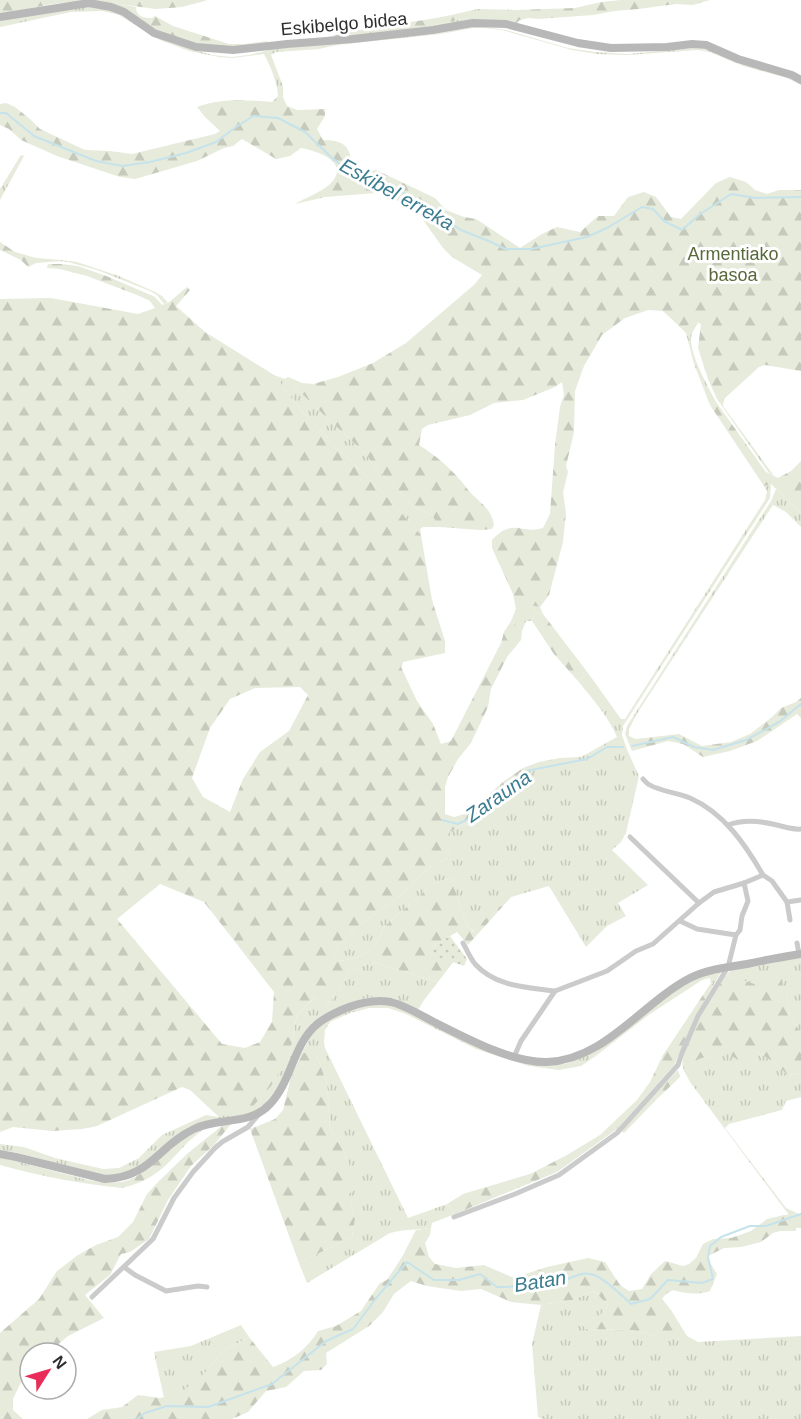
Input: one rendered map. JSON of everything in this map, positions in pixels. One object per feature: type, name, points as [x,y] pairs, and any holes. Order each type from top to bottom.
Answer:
[{"type":"street","name":"Eskibelgo bidea","points":[[0,17],[90,3],[111,6],[124,12],[154,33],[196,47],[233,50],[433,30],[473,23],[506,24],[578,43],[611,48],[706,45],[738,59],[792,75],[801,80]]},
{"type":"street","points":[[643,779],[650,786],[689,797],[711,809],[728,825],[763,875],[772,881],[787,902],[790,920]]},
{"type":"street","points":[[728,825],[740,820],[766,822],[795,830],[801,829]]},
{"type":"street","points":[[630,837],[699,903]]},
{"type":"street","points":[[463,944],[474,963],[500,982],[555,991],[607,971],[636,951],[653,944],[714,892],[763,875]]},
{"type":"street","points":[[454,1216],[559,1175],[618,1133],[678,1065],[698,1016],[728,967],[748,901],[744,883]]},
{"type":"street","points":[[787,902],[801,900]]},
{"type":"street","points":[[680,921],[697,929],[736,935]]},
{"type":"street","points":[[92,1297],[153,1239],[174,1198],[200,1164],[222,1142],[248,1127],[270,1104],[281,1089],[301,1044],[317,1024],[330,1016],[367,1003],[392,1003],[406,1007],[476,1043],[514,1057],[546,1062],[571,1058],[596,1047],[679,985],[699,974],[800,954],[797,943]]},
{"type":"street","points":[[514,1057],[521,1041],[555,991]]},
{"type":"street","points":[[0,1154],[94,1177],[115,1179],[141,1170],[173,1143],[203,1125],[244,1119],[261,1112]]},
{"type":"street","points":[[124,1267],[166,1291],[198,1286],[207,1287]]},
{"type":"green space","points":[[0,0],[90,0],[0,14]]},
{"type":"green space","points":[[90,0],[208,0],[182,7],[156,9]]},
{"type":"green space","points":[[621,0],[710,0],[693,5],[676,4],[593,15],[529,18],[520,20],[512,27],[502,24],[495,14],[516,10],[575,8]]},
{"type":"green space","points":[[104,1],[136,7],[137,13],[141,16],[152,18],[150,27],[119,7]]},
{"type":"green space","points":[[91,6],[121,13],[161,39],[212,55],[232,57],[273,49],[435,34],[478,26],[506,30],[568,48],[595,52],[627,54],[695,48],[708,50],[791,78],[801,82],[801,85],[787,78],[743,66],[710,52],[698,50],[627,55],[597,54],[572,50],[502,30],[473,28],[440,34],[337,45],[319,49],[276,52],[271,55],[283,86],[283,97],[278,96],[273,75],[264,54],[233,58],[219,57],[189,51],[160,40],[119,15],[103,11],[71,12],[0,27],[0,18]]},
{"type":"green space","points":[[477,9],[516,10],[496,14],[502,24],[398,30],[421,28],[470,17],[469,11]]},
{"type":"green space","points":[[469,11],[471,17],[421,28],[325,41],[327,37],[345,33]]},
{"type":"green space","points":[[155,16],[173,26],[229,44],[267,41],[267,44],[244,48],[183,43],[150,27],[152,18]]},
{"type":"green space","name":"Armentiako basoa","points":[[278,96],[283,97],[287,106],[297,110],[325,109],[325,116],[317,129],[323,140],[339,142],[348,149],[354,175],[359,177],[376,170],[435,198],[446,210],[476,219],[520,248],[557,227],[580,232],[598,216],[614,216],[628,197],[644,192],[656,197],[671,217],[681,219],[716,183],[730,177],[746,182],[755,190],[767,194],[779,190],[801,190],[801,371],[765,365],[759,367],[724,399],[717,399],[698,348],[701,324],[697,322],[680,327],[663,311],[648,310],[625,318],[602,335],[584,366],[575,391],[574,432],[563,492],[566,513],[563,542],[549,595],[540,607],[526,604],[516,609],[513,594],[492,548],[492,540],[506,529],[543,528],[550,514],[555,445],[560,407],[564,395],[562,382],[523,400],[494,403],[470,415],[428,425],[422,429],[419,445],[452,471],[491,514],[494,525],[492,529],[480,530],[439,527],[432,515],[414,507],[376,468],[365,453],[293,385],[293,379],[313,384],[373,363],[406,343],[475,284],[482,275],[452,257],[421,217],[409,206],[376,193],[325,197],[295,204],[329,185],[337,170],[335,164],[324,155],[301,148],[290,156],[276,159],[242,139],[233,146],[197,161],[135,179],[120,177],[57,156],[21,140],[9,129],[0,125],[0,104],[6,103],[15,107],[40,129],[85,150],[132,154],[220,131],[197,107],[225,101],[272,102]]},
{"type":"green space","points":[[21,155],[24,156],[0,200],[0,189]]},
{"type":"green space","points":[[0,242],[15,252],[36,258],[36,263],[28,267],[21,260],[0,250]]},
{"type":"green space","points":[[36,258],[77,262],[119,276],[155,292],[168,303],[164,304],[157,295],[150,291],[97,270],[60,261],[36,263]]},
{"type":"green space","points":[[48,264],[78,266],[155,297],[162,305],[168,303],[187,287],[190,290],[176,306],[205,332],[274,375],[300,409],[333,445],[384,494],[421,535],[432,600],[445,641],[445,653],[403,662],[401,667],[417,701],[433,724],[441,744],[451,741],[511,621],[522,631],[521,640],[507,657],[491,689],[488,707],[471,743],[458,759],[448,777],[445,787],[445,814],[454,817],[468,813],[503,782],[523,768],[526,777],[475,822],[450,832],[450,853],[447,858],[427,869],[404,893],[357,927],[338,946],[332,956],[339,961],[355,958],[367,952],[380,936],[383,928],[433,884],[451,878],[467,926],[474,932],[496,907],[503,906],[468,945],[457,932],[433,946],[430,954],[454,961],[438,982],[372,962],[349,971],[341,988],[325,1007],[315,997],[297,1015],[290,1053],[271,1086],[253,1106],[219,1117],[190,1090],[182,1087],[97,1126],[52,1131],[13,1127],[0,1132],[0,299],[51,298],[138,314],[155,308],[150,301],[87,276],[47,268]],"holes":[[[300,687],[308,695],[289,731],[260,752],[243,779],[230,812],[203,797],[192,778],[210,728],[230,699],[255,688]],[[160,884],[204,902],[274,992],[272,1022],[260,1042],[245,1048],[222,1044],[117,919]]]},
{"type":"green space","points":[[697,322],[691,337],[692,347],[716,402],[710,405],[694,364],[686,333],[680,327]]},
{"type":"green space","points":[[274,375],[293,379],[293,385],[365,453],[376,468],[414,507],[432,515],[439,527],[423,527],[420,529],[421,535],[384,494],[333,445],[300,409]]},
{"type":"green space","points":[[717,399],[724,399],[723,406],[774,476],[769,473]]},
{"type":"green space","points":[[716,402],[766,472],[778,478],[791,471],[801,461],[801,513],[771,484],[764,486],[710,405]]},
{"type":"green space","points":[[771,483],[770,498],[623,726],[622,735],[639,776],[626,833],[621,842],[612,850],[648,885],[618,903],[626,916],[607,926],[586,947],[549,886],[511,897],[503,906],[496,908],[475,932],[467,926],[451,878],[433,884],[383,928],[372,948],[367,952],[355,958],[339,961],[332,956],[338,946],[357,927],[404,893],[427,869],[447,858],[450,853],[450,832],[475,822],[526,777],[523,768],[560,758],[581,757],[617,737],[604,715],[578,681],[588,673],[621,719],[625,719],[765,500],[767,491],[764,486]]},
{"type":"green space","points":[[776,489],[801,513],[801,527],[786,512],[773,505],[638,712],[629,729],[629,736],[636,739],[629,744],[625,734],[627,726],[771,501]]},
{"type":"green space","points":[[526,603],[540,607],[543,614],[536,613],[532,621],[526,621],[522,631],[511,621],[516,609]]},
{"type":"green space","points":[[536,613],[543,614],[588,673],[578,681],[554,654],[532,621]]},
{"type":"green space","points":[[801,698],[801,718],[797,714],[757,741],[730,751],[703,757],[683,744],[668,741],[632,751],[629,744],[636,739],[679,734],[702,746],[731,742],[750,734],[781,708]]},
{"type":"green space","points":[[450,936],[467,959],[464,966],[430,954],[433,946]]},
{"type":"green space","points":[[801,958],[801,1033],[790,1016],[786,995],[726,975],[732,969]]},
{"type":"green space","points":[[372,962],[438,982],[418,1010],[391,998],[372,997],[342,1006],[316,1021],[308,1027],[278,1087],[266,1103],[253,1112],[213,1119],[135,1170],[117,1175],[104,1175],[0,1150],[0,1144],[24,1147],[55,1158],[103,1169],[119,1168],[139,1158],[162,1135],[206,1115],[219,1117],[290,1053],[297,1015],[315,997],[326,1006],[341,988],[349,971]]},
{"type":"green space","points":[[721,972],[714,984],[711,983],[710,978],[702,980],[650,1014],[581,1066],[559,1070],[529,1066],[476,1049],[406,1014],[388,1008],[369,1008],[330,1022],[325,1030],[325,1048],[408,1218],[447,1204],[455,1214],[432,1223],[431,1228],[390,1233],[307,1283],[299,1263],[352,1237],[355,1219],[351,1201],[351,1169],[342,1147],[330,1129],[327,1084],[316,1053],[302,1053],[312,1034],[321,1024],[339,1014],[370,1005],[388,1005],[402,1009],[440,1028],[542,1065],[565,1064],[588,1055],[676,990],[701,976]]},
{"type":"green space","points":[[726,975],[764,987],[773,979],[782,981],[790,1016],[801,1033],[801,1073],[788,1075],[774,1062],[752,1049],[738,1060],[717,1046],[709,1056],[683,1069],[683,1060],[691,1035]]},
{"type":"green space","points":[[711,983],[714,984],[695,1017],[675,1064],[617,1129],[557,1172],[455,1214],[447,1204],[463,1194],[530,1174],[600,1135],[637,1100],[650,1082],[663,1055]]},
{"type":"green space","points":[[717,1045],[752,1049],[774,1062],[788,1075],[801,1073],[801,1097],[786,1101],[782,1110],[729,1124],[725,1128],[786,1208],[799,1214],[789,1215],[690,1082],[683,1069],[709,1056]]},
{"type":"green space","points":[[302,1053],[316,1053],[327,1084],[330,1129],[342,1147],[351,1169],[351,1201],[355,1219],[352,1237],[299,1263],[250,1129],[275,1119],[283,1110],[291,1077]]},
{"type":"green space","points":[[678,1070],[680,1077],[657,1099],[654,1094]]},
{"type":"green space","points":[[654,1094],[657,1099],[624,1133],[622,1132],[624,1128]]},
{"type":"green space","points":[[231,1124],[214,1145],[191,1166],[168,1200],[149,1239],[130,1252],[121,1254],[110,1275],[85,1295],[104,1318],[62,1341],[18,1341],[18,1388],[13,1399],[13,1410],[23,1419],[0,1419],[0,1333],[39,1299],[57,1271],[78,1255],[118,1237],[133,1222],[147,1194],[159,1181],[188,1153],[223,1125]]},
{"type":"green space","points":[[205,1128],[171,1160],[164,1155],[185,1138]]},
{"type":"green space","points":[[164,1155],[171,1160],[155,1174],[122,1188],[122,1182],[139,1175]]},
{"type":"green space","points":[[0,1157],[88,1180],[107,1183],[122,1182],[122,1188],[76,1182],[15,1169],[0,1165]]},
{"type":"green space","points":[[801,1214],[801,1228],[796,1228],[796,1231],[780,1231],[761,1242],[724,1248],[708,1256],[717,1274],[710,1291],[691,1294],[673,1290],[666,1294],[662,1299],[687,1336],[657,1336],[632,1330],[586,1329],[581,1323],[600,1316],[608,1305],[594,1291],[572,1300],[541,1305],[511,1302],[481,1289],[461,1291],[411,1281],[394,1294],[383,1312],[369,1326],[326,1353],[327,1364],[321,1370],[304,1371],[286,1387],[266,1391],[248,1412],[232,1419],[87,1419],[102,1410],[122,1407],[138,1395],[160,1398],[179,1394],[205,1373],[222,1352],[249,1337],[273,1367],[286,1361],[304,1348],[318,1331],[336,1326],[361,1311],[380,1283],[387,1280],[416,1230],[431,1228],[425,1243],[429,1257],[435,1264],[456,1268],[484,1265],[514,1278],[547,1267],[588,1258],[605,1262],[620,1285],[629,1291],[642,1289],[651,1274],[665,1261],[683,1266],[689,1264],[696,1258],[703,1244],[713,1239],[731,1238],[751,1231],[767,1219]]},
{"type":"green space","points":[[594,1291],[608,1305],[600,1316],[581,1323],[586,1329],[632,1330],[657,1336],[687,1336],[698,1342],[801,1336],[801,1419],[542,1419],[538,1417],[532,1344],[541,1305],[572,1300]]},
{"type":"green space","points":[[241,1325],[249,1337],[222,1352],[205,1373],[186,1390],[164,1398],[154,1352],[191,1346]]},
{"type":"waterway","name":"Eskibel erreka","points":[[0,113],[6,113],[34,136],[96,161],[122,166],[186,153],[216,142],[253,116],[278,118],[305,132],[346,169],[394,187],[461,230],[505,249],[531,249],[587,237],[642,207],[653,209],[664,221],[682,230],[699,215],[731,194],[756,198],[801,197]]},
{"type":"waterway","name":"Zarauna","points":[[632,746],[673,737],[694,747],[713,750],[746,740],[779,722],[801,704]]},
{"type":"waterway","name":"Zarauna","points":[[442,820],[458,824],[473,817],[526,771],[587,759],[607,747],[623,747]]},
{"type":"waterway","name":"Batan","points":[[137,1419],[145,1413],[167,1406],[208,1407],[272,1384],[326,1341],[353,1329],[407,1262],[434,1280],[459,1280],[480,1274],[497,1287],[538,1284],[590,1274],[604,1280],[631,1304],[650,1299],[668,1280],[702,1283],[713,1279],[708,1257],[710,1246],[721,1237],[750,1226],[766,1226],[801,1214]]}]
